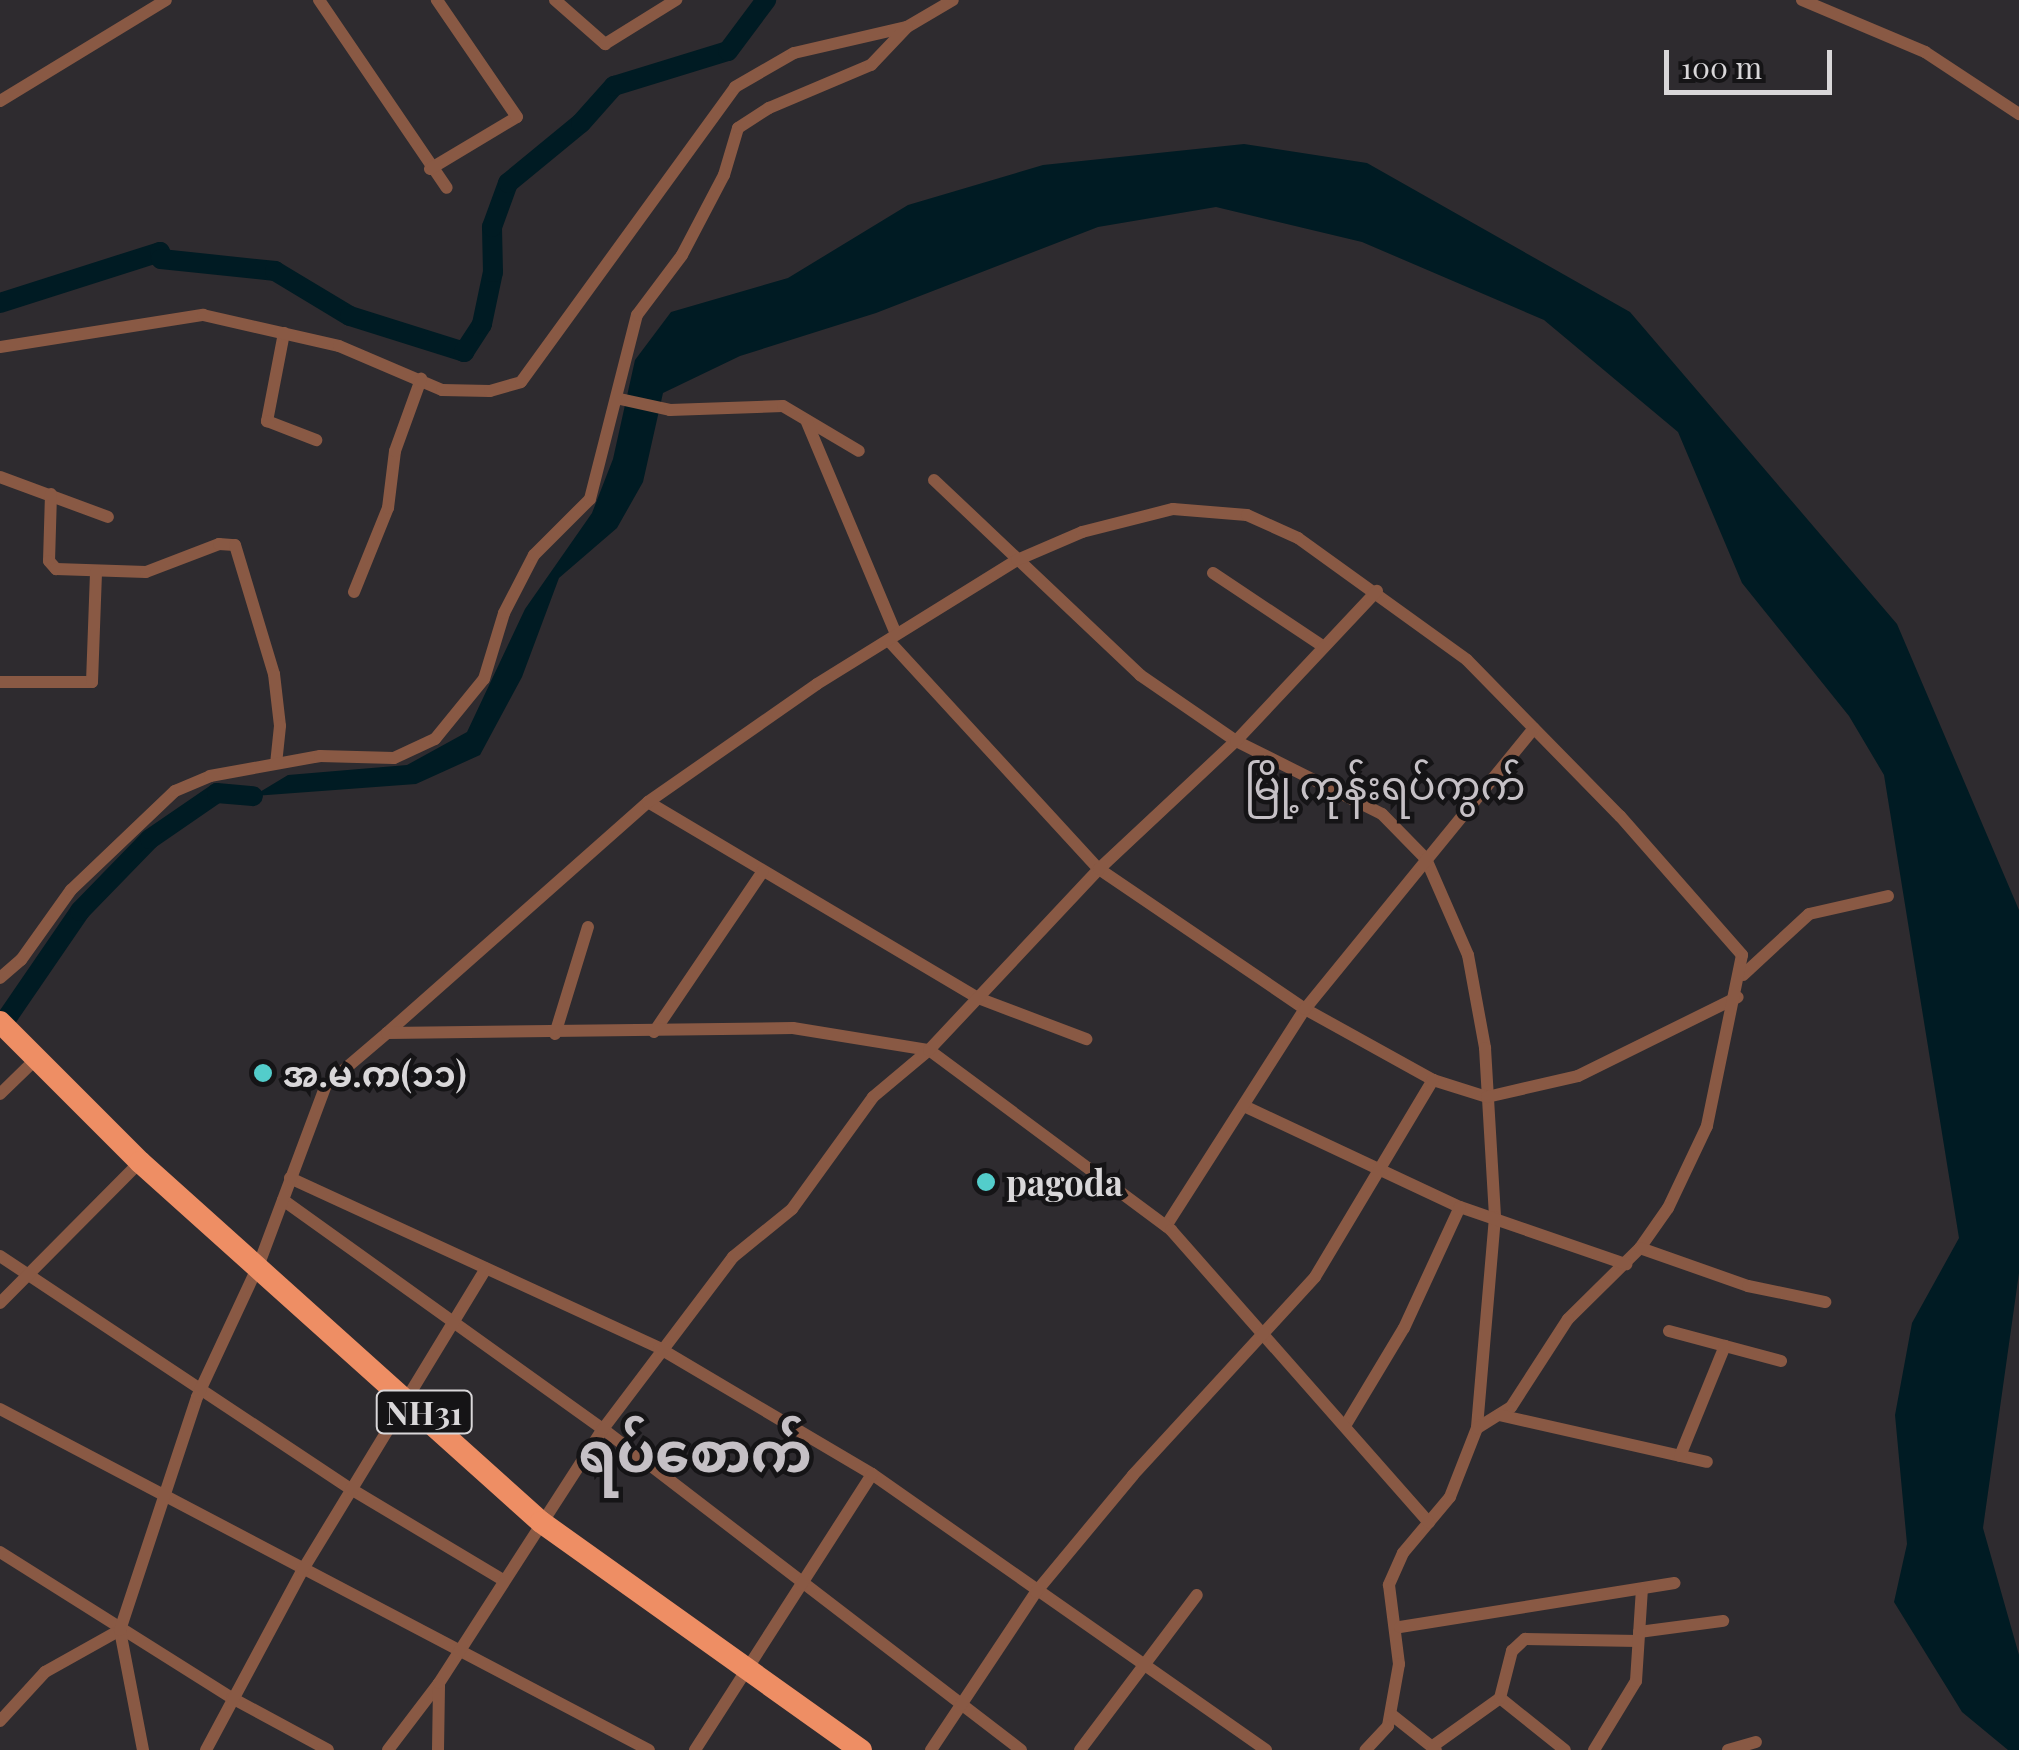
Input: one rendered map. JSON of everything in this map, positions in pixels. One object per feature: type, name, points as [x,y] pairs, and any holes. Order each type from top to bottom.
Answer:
[{"type":"highway","name":"NH31","points":[[7,1030],[140,1162],[409,1398],[541,1522],[861,1750]]},
{"type":"street","points":[[0,101],[166,0]]},
{"type":"street","points":[[319,0],[430,169],[447,188]]},
{"type":"street","points":[[430,169],[517,112],[486,79],[437,0]]},
{"type":"street","points":[[555,0],[605,44],[676,0]]},
{"type":"street","points":[[0,978],[20,960],[71,890],[174,791],[276,762],[320,756],[394,758],[434,738],[484,679],[504,613],[534,554],[590,499],[622,400],[637,315],[690,239],[724,175],[738,128],[769,108],[871,65],[907,28],[953,0]]},
{"type":"street","points":[[1802,0],[1926,52],[2019,114]]},
{"type":"street","points":[[0,347],[203,315],[339,346],[462,393],[521,382],[735,88],[794,53],[907,28]]},
{"type":"street","points":[[284,333],[267,422],[316,440]]},
{"type":"street","points":[[354,592],[388,508],[396,451],[421,379]]},
{"type":"street","points":[[622,400],[662,409],[770,404],[859,451]]},
{"type":"street","points":[[806,420],[892,638],[1098,869],[1305,1009],[1432,1080],[1487,1098],[1578,1076],[1738,997]]},
{"type":"street","points":[[0,477],[108,516]]},
{"type":"street","points":[[934,480],[1140,675],[1236,741],[1382,814],[1426,859],[1468,955],[1487,1098],[1495,1217],[1477,1428],[1450,1497],[1403,1554],[1390,1585],[1400,1627],[1392,1714],[1366,1750]]},
{"type":"street","points":[[51,494],[50,566],[96,572],[146,572],[219,544],[235,545],[274,674],[280,726],[276,762]]},
{"type":"street","points":[[142,1750],[120,1630],[200,1392],[258,1264],[326,1086],[648,802],[892,638],[1017,560],[1082,532],[1173,509],[1247,516],[1298,538],[1377,591],[1466,660],[1534,728],[1742,954],[1743,976],[1708,1126],[1640,1248],[1568,1319],[1510,1408],[1477,1428]]},
{"type":"street","points":[[0,682],[92,682],[96,572]]},
{"type":"street","points":[[1213,573],[1324,647]]},
{"type":"street","points":[[388,1750],[439,1682],[603,1429],[660,1348],[733,1257],[792,1209],[874,1097],[929,1050],[1098,869],[1236,741],[1377,591]]},
{"type":"street","points":[[1166,1226],[1305,1009],[1534,728]]},
{"type":"street","points":[[648,802],[978,998],[1086,1039]]},
{"type":"street","points":[[654,1032],[763,871]]},
{"type":"street","points":[[1743,976],[1809,914],[1888,896]]},
{"type":"street","points":[[555,1034],[588,927]]},
{"type":"street","points":[[387,1033],[555,1034],[793,1028],[929,1050],[1166,1226],[1428,1522]]},
{"type":"street","points":[[0,1094],[35,1060]]},
{"type":"street","points":[[930,1750],[1036,1592],[1133,1475],[1266,1335],[1315,1277],[1432,1080]]},
{"type":"street","points":[[1244,1106],[1460,1206],[1626,1264]]},
{"type":"street","points":[[0,1303],[140,1162]]},
{"type":"street","points":[[290,1178],[660,1348],[872,1474],[1266,1750]]},
{"type":"street","points":[[283,1200],[603,1429],[1021,1750]]},
{"type":"street","points":[[1345,1426],[1404,1328],[1460,1206]]},
{"type":"street","points":[[1640,1248],[1748,1286],[1824,1302]]},
{"type":"street","points":[[0,1256],[351,1490],[503,1580]]},
{"type":"street","points":[[206,1750],[302,1571],[456,1324],[486,1268]]},
{"type":"street","points":[[1669,1331],[1781,1361]]},
{"type":"street","points":[[1680,1456],[1725,1346]]},
{"type":"street","points":[[0,1409],[164,1500],[649,1750]]},
{"type":"street","points":[[1499,1414],[1707,1462]]},
{"type":"street","points":[[695,1750],[872,1474]]},
{"type":"street","points":[[0,1552],[232,1698],[328,1750]]},
{"type":"street","points":[[1400,1627],[1674,1583]]},
{"type":"street","points":[[1594,1750],[1636,1681],[1642,1589]]},
{"type":"street","points":[[1080,1750],[1197,1595]]},
{"type":"street","points":[[1392,1714],[1434,1748],[1500,1698],[1512,1651],[1525,1639],[1638,1636],[1724,1622]]},
{"type":"street","points":[[0,1721],[46,1672],[120,1630]]},
{"type":"street","points":[[438,1750],[439,1682]]},
{"type":"street","points":[[1500,1698],[1565,1750]]},
{"type":"street","points":[[1728,1750],[1756,1742]]},
{"type":"water","points":[[1244,144],[1367,163],[1630,312],[1897,624],[2019,910],[2019,1273],[1983,1528],[2019,1655],[2019,1750],[2008,1750],[1962,1712],[1894,1602],[1907,1544],[1895,1415],[1912,1323],[1959,1238],[1884,775],[1849,716],[1742,583],[1678,432],[1544,320],[1362,242],[1216,207],[1098,227],[876,313],[740,356],[663,393],[643,482],[617,528],[559,578],[522,677],[480,755],[416,784],[253,796],[288,775],[407,765],[467,732],[525,609],[592,513],[613,459],[635,360],[671,312],[788,278],[908,205],[1043,165]]},
{"type":"waterway","points":[[0,303],[160,252],[161,259],[275,271],[350,316],[464,352],[482,324],[493,272],[492,227],[508,183],[581,123],[614,86],[728,51],[766,0]]},
{"type":"waterway","points":[[0,1028],[80,911],[150,839],[217,793],[253,796]]},
{"type":"place","name":"အ.မ.က(၁၁)","points":[[263,1073]]},
{"type":"place","name":"pagoda","points":[[986,1182]]},
{"type":"district","name":"မြို့ကုန်းရပ်ကွက်","points":[[1385,784]]},
{"type":"district","name":"ရပ်စောက်","points":[[695,1450]]}]
